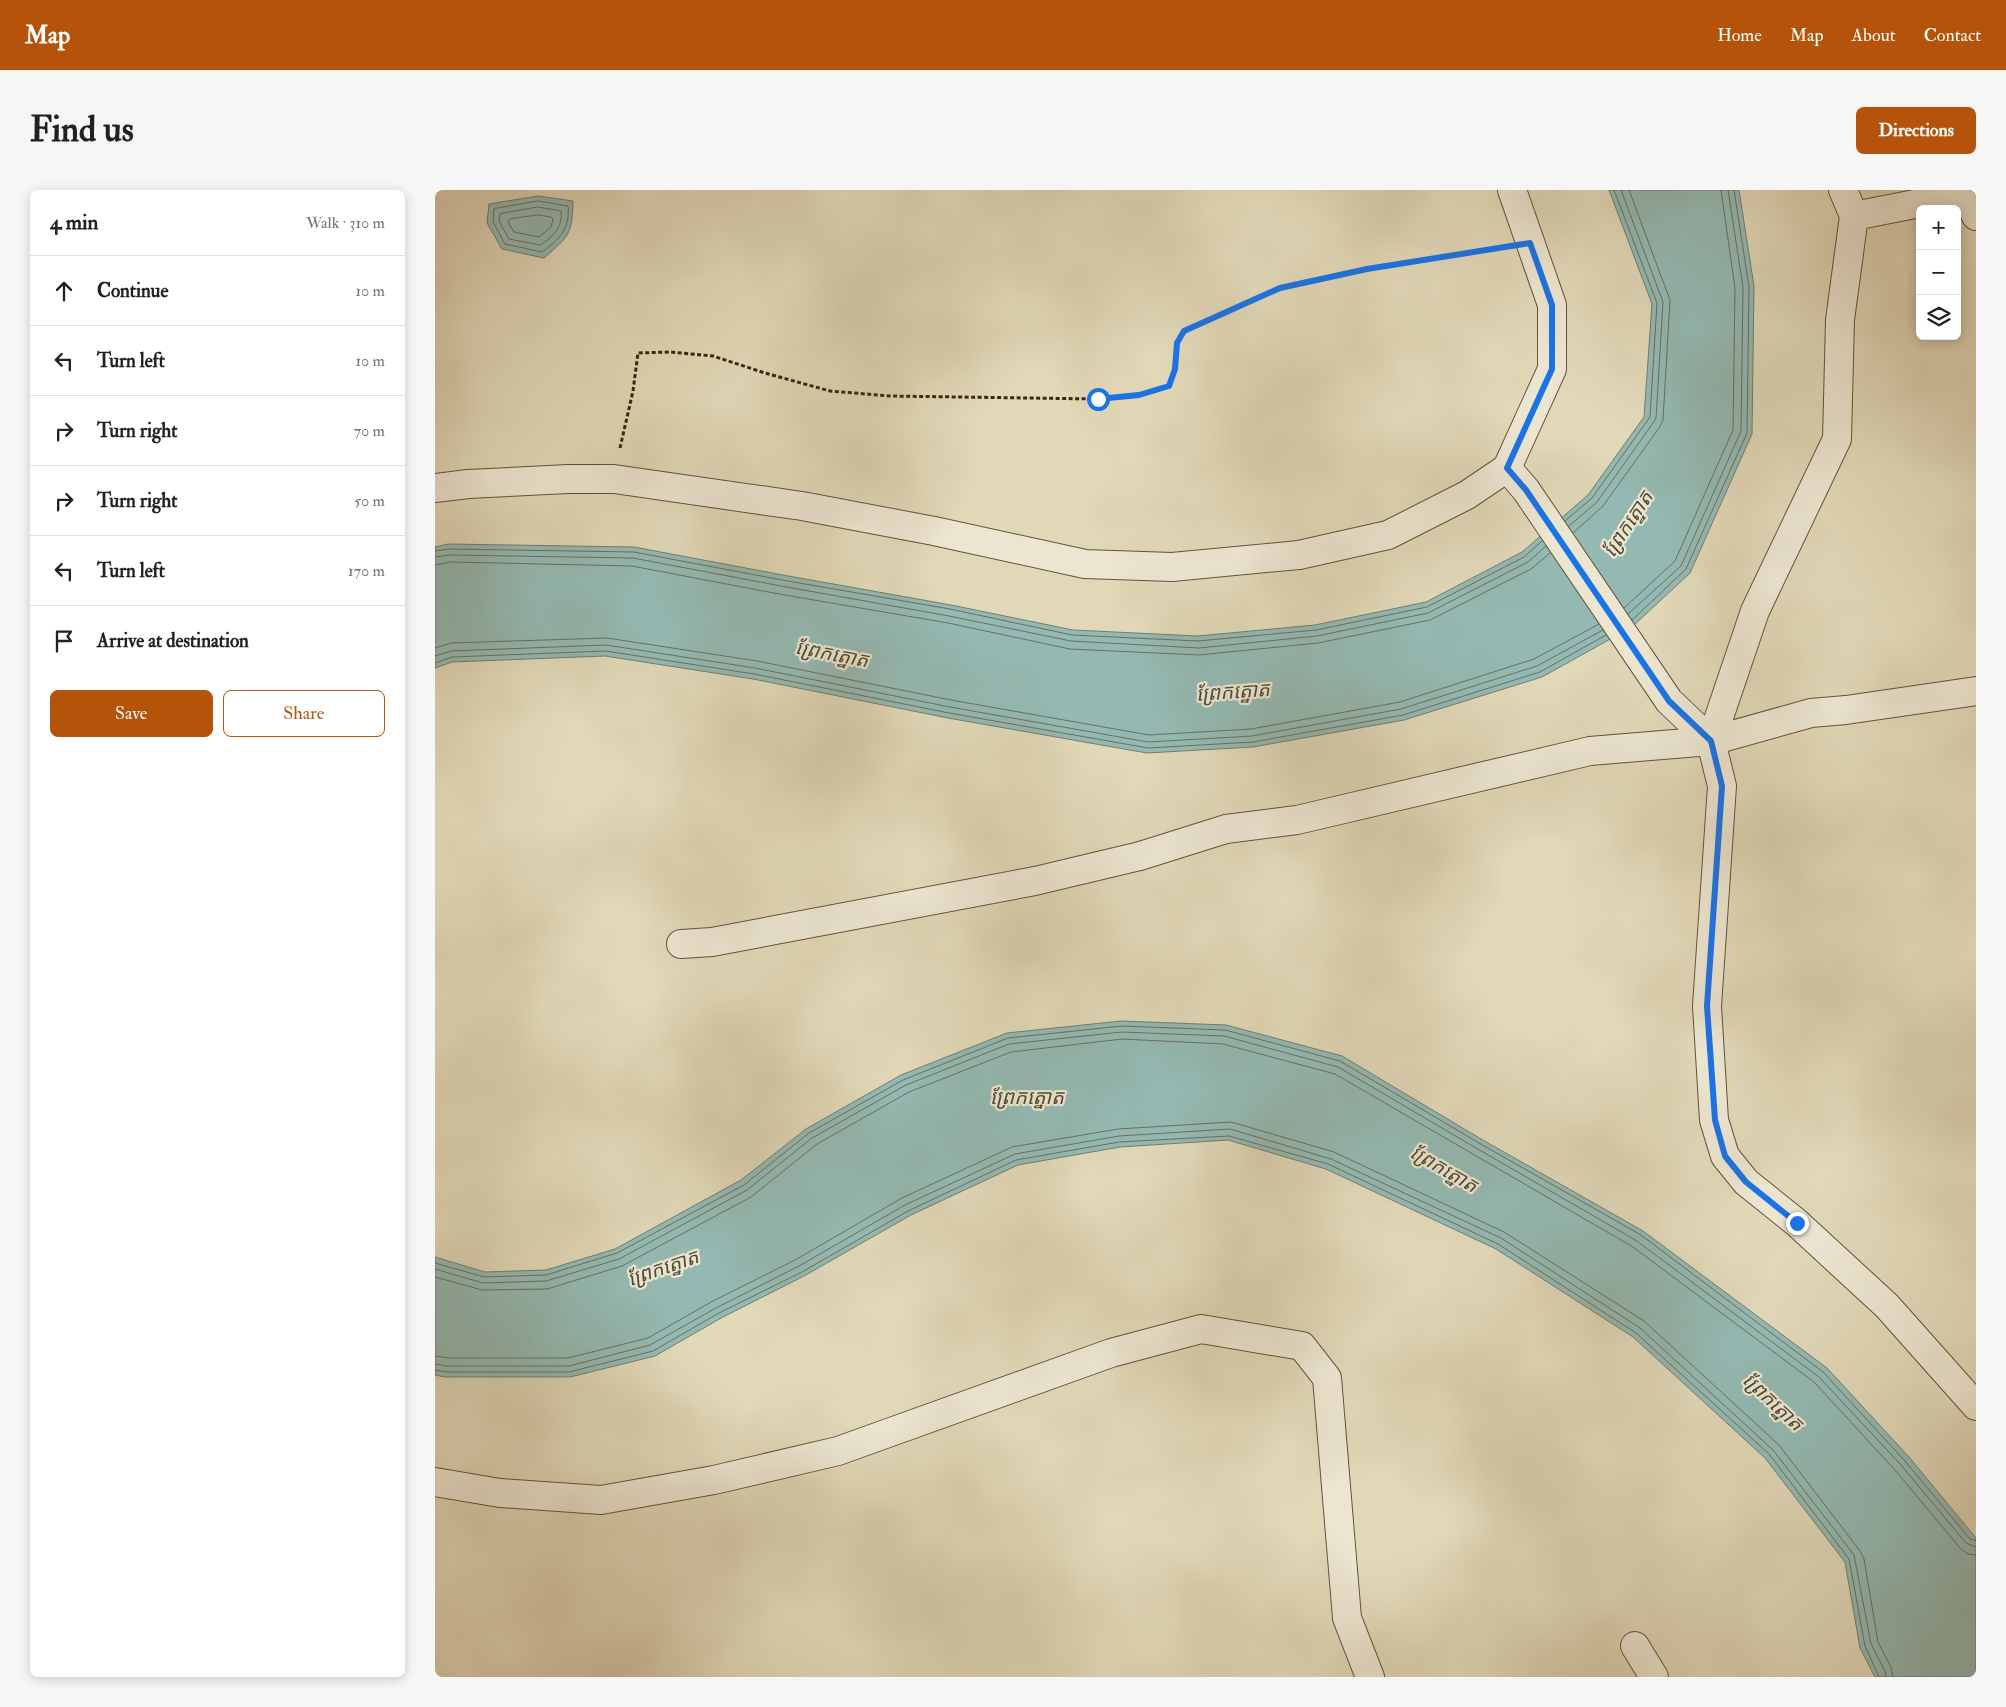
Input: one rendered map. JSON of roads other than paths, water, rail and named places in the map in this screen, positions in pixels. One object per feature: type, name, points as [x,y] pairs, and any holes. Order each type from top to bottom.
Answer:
[{"type":"street","points":[[435,488],[568,479],[614,479],[802,506],[934,531],[1085,564],[1172,567],[1299,555],[1388,535],[1467,495],[1507,468],[1552,369],[1552,305],[1512,190]]},
{"type":"street","points":[[1843,190],[1854,216],[1840,320],[1837,439],[1755,611],[1711,741],[1722,786],[1707,1006],[1715,1120],[1725,1156],[1746,1182],[1797,1223],[1887,1306],[1976,1406]]},
{"type":"street","points":[[1854,216],[1973,201]]},
{"type":"street","points":[[1507,468],[1526,490],[1669,701],[1711,741]]},
{"type":"street","points":[[681,944],[712,942],[1035,881],[1140,856],[1226,829],[1297,820],[1590,751],[1711,741],[1811,713],[1976,691]]},
{"type":"street","points":[[435,1482],[500,1493],[601,1500],[714,1480],[838,1451],[1111,1353],[1201,1329],[1302,1346],[1327,1378],[1347,1618],[1370,1677]]},
{"type":"street","points":[[1635,1646],[1654,1677]]},
{"type":"water","name":"ព្រែកត្នោត","points":[[1609,190],[1739,190],[1754,286],[1752,434],[1690,573],[1632,627],[1542,677],[1404,720],[1253,747],[1147,753],[948,718],[753,679],[605,656],[452,662],[435,668],[435,547],[448,544],[634,547],[951,605],[1073,630],[1198,636],[1315,625],[1426,602],[1522,552],[1588,495],[1644,417],[1652,304]]},
{"type":"water","points":[[538,196],[573,201],[572,221],[564,239],[544,258],[502,249],[487,223],[489,204]]},
{"type":"water","name":"ព្រែកត្នោត","points":[[1121,1021],[1226,1025],[1342,1056],[1481,1139],[1643,1231],[1827,1368],[1909,1457],[1976,1538],[1976,1677],[1875,1677],[1860,1648],[1845,1562],[1765,1458],[1633,1337],[1496,1249],[1326,1169],[1228,1140],[1120,1147],[1018,1165],[911,1215],[804,1276],[721,1318],[655,1356],[570,1377],[445,1377],[435,1375],[435,1257],[485,1272],[546,1270],[615,1249],[741,1180],[806,1129],[901,1075],[1007,1033]]}]
